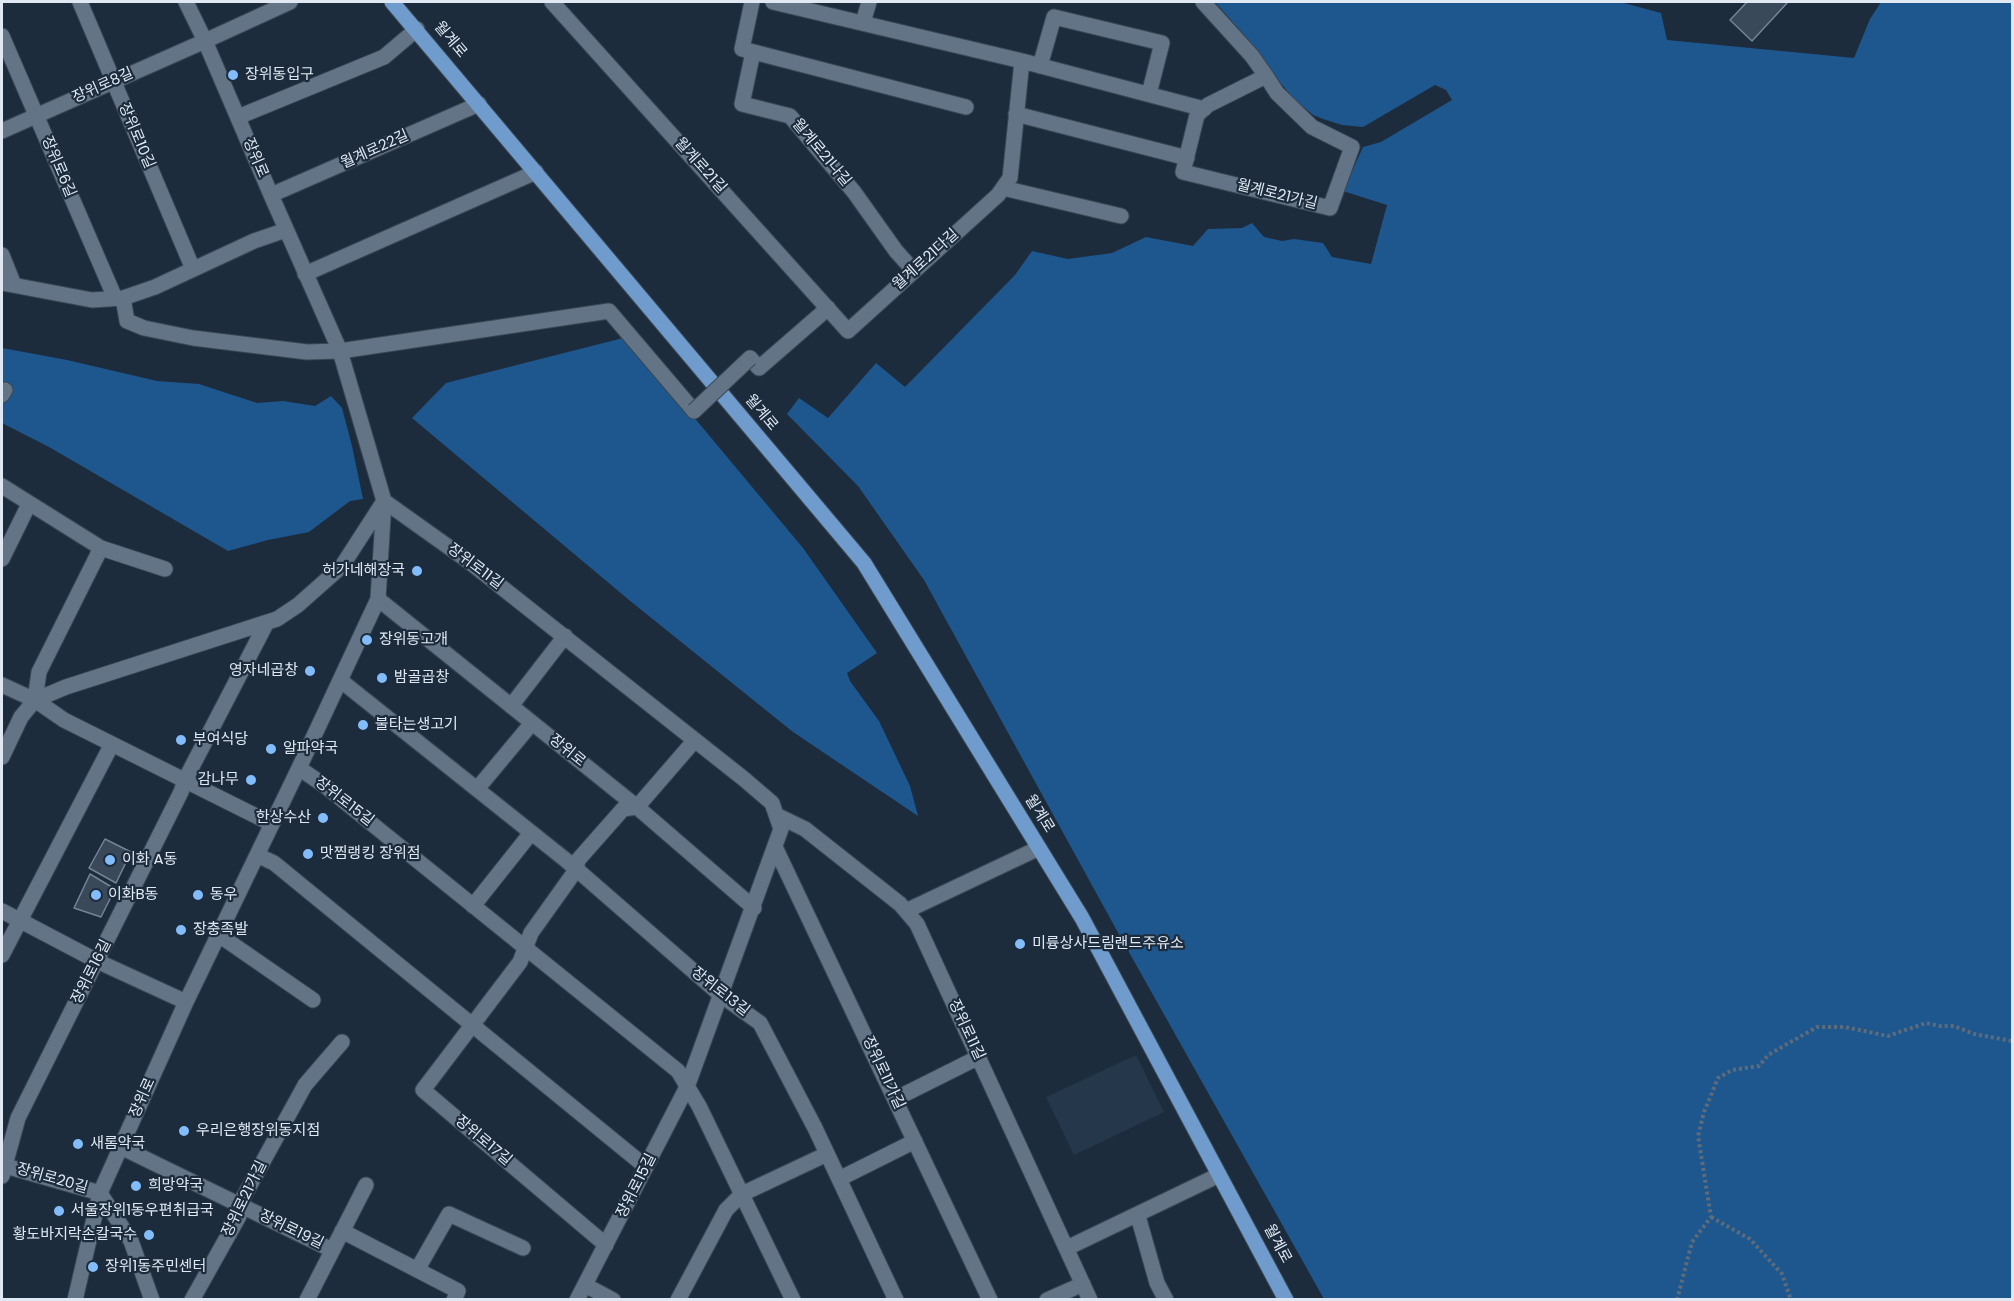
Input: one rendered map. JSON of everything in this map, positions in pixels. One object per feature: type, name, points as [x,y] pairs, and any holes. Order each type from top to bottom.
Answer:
[{"type":"main road","name":"월계로","points":[[392,2],[864,563],[1083,918],[1286,1299]]},
{"type":"street","name":"장위로10길","points":[[80,2],[193,269]]},
{"type":"street","name":"장위로","points":[[75,1299],[100,1193],[186,1002],[378,599],[384,501],[340,351],[186,2]]},
{"type":"street","points":[[205,41],[290,2]]},
{"type":"street","name":"월계로21길","points":[[552,2],[848,331]]},
{"type":"street","points":[[752,2],[742,49],[966,107]]},
{"type":"street","points":[[773,2],[812,6],[863,23],[1022,61],[1204,109]]},
{"type":"street","points":[[863,23],[869,2]]},
{"type":"street","name":"월계로21가길","points":[[1187,158],[1184,172],[1330,208],[1352,147],[1312,127],[1277,93],[1252,56],[1203,2]]},
{"type":"street","points":[[1040,66],[1054,17],[1162,43],[1149,94]]},
{"type":"street","name":"월계로","points":[[238,117],[384,57],[417,29]]},
{"type":"street","name":"장위로6길","points":[[2,36],[119,298]]},
{"type":"street","name":"장위로8길","points":[[2,131],[205,41]]},
{"type":"street","name":"월계로21나길","points":[[753,52],[742,104],[790,116],[854,192],[896,251],[914,271]]},
{"type":"street","name":"월계로21다길","points":[[848,331],[998,195],[1010,178],[1022,61]]},
{"type":"street","points":[[1016,114],[1187,158],[1197,115],[1266,76]]},
{"type":"street","name":"월계로22길","points":[[271,195],[479,104]]},
{"type":"street","points":[[305,274],[536,172]]},
{"type":"street","points":[[1003,188],[1121,216]]},
{"type":"street","points":[[2,255],[8,284],[92,300],[119,298],[155,287],[254,241],[286,230]]},
{"type":"street","points":[[119,298],[127,321],[144,328],[193,338],[307,352],[340,351],[609,311],[694,411],[750,358],[759,368],[828,308]]},
{"type":"street","points":[[2,486],[101,549],[165,569]]},
{"type":"street","points":[[2,757],[21,717],[35,700],[66,687],[277,619],[298,605],[342,566],[384,501]]},
{"type":"street","name":"장위로11길","points":[[384,501],[471,563],[695,740],[772,803],[776,815],[805,830],[900,904],[917,924],[1090,1299]]},
{"type":"street","points":[[2,560],[29,504]]},
{"type":"street","points":[[35,700],[39,672],[101,549]]},
{"type":"street","name":"장위로","points":[[378,599],[637,807],[754,908]]},
{"type":"street","points":[[185,780],[267,622]]},
{"type":"street","points":[[511,706],[565,636]]},
{"type":"street","name":"장위로13길","points":[[340,680],[576,870],[722,996],[760,1023],[827,1154],[896,1299]]},
{"type":"street","points":[[2,685],[35,700],[64,720],[272,824]]},
{"type":"street","points":[[477,789],[532,723]]},
{"type":"street","points":[[473,1024],[520,962],[531,933],[576,870],[578,860],[623,809],[637,807],[695,740]]},
{"type":"street","points":[[2,955],[112,744]]},
{"type":"street","name":"장위로15길","points":[[299,768],[325,786],[678,1071],[699,1106],[793,1299]]},
{"type":"street","name":"장위로16길","points":[[2,1169],[18,1118],[182,792],[185,780]]},
{"type":"street","points":[[687,1087],[775,847],[781,828],[776,815]]},
{"type":"street","points":[[473,906],[531,833]]},
{"type":"street","name":"장위로11가길","points":[[775,847],[990,1299]]},
{"type":"street","name":"월계로","points":[[906,911],[1039,848]]},
{"type":"street","points":[[257,855],[274,863],[646,1167]]},
{"type":"street","points":[[2,911],[97,961],[186,1002]]},
{"type":"street","points":[[219,935],[313,1000]]},
{"type":"street","name":"장위로17길","points":[[473,1024],[423,1090],[606,1245]]},
{"type":"street","name":"장위로21가길","points":[[192,1299],[239,1216],[244,1196],[305,1085],[342,1042]]},
{"type":"street","points":[[895,1099],[979,1057]]},
{"type":"street","name":"장위로15길","points":[[577,1299],[687,1087]]},
{"type":"street","points":[[839,1179],[915,1142]]},
{"type":"street","name":"장위로19길","points":[[121,1147],[332,1250]]},
{"type":"street","points":[[678,1299],[726,1210],[742,1194],[827,1154]]},
{"type":"street","name":"장위로20길","points":[[2,1169],[100,1193]]},
{"type":"street","points":[[1067,1248],[1138,1216],[1220,1174]]},
{"type":"street","points":[[307,1299],[366,1185]]},
{"type":"street","points":[[100,1193],[131,1241],[152,1299]]},
{"type":"street","points":[[417,1270],[449,1214],[524,1248]]},
{"type":"street","points":[[1138,1216],[1157,1283],[1166,1299]]},
{"type":"street","name":"장위로19길","points":[[342,1231],[459,1291],[454,1299]]},
{"type":"street","points":[[1047,1299],[1083,1284]]},
{"type":"street","points":[[585,1285],[613,1299]]},
{"type":"street","points":[[778,1299],[786,1285]]},
{"type":"path","points":[[1677,1299],[1692,1242],[1711,1217],[1698,1136],[1704,1112],[1718,1078],[1732,1070],[1759,1066],[1768,1054],[1816,1027],[1845,1027],[1888,1036],[1926,1023],[1954,1026],[1974,1034],[2013,1041]]},
{"type":"path","points":[[1711,1217],[1750,1239],[1782,1274],[1791,1299]]},
{"type":"shaded area","points":[[1215,2],[1620,2],[1661,13],[1667,40],[1854,58],[1870,19],[1881,2],[2012,2],[2012,1299],[1324,1299],[1121,938],[924,580],[858,486],[787,414],[799,398],[828,418],[876,363],[905,387],[1015,275],[1032,251],[1068,259],[1112,253],[1146,237],[1193,246],[1208,229],[1242,228],[1252,223],[1264,237],[1282,241],[1294,239],[1323,243],[1332,257],[1371,264],[1387,205],[1343,191],[1363,147],[1381,142],[1452,100],[1446,90],[1435,85],[1363,127],[1342,125],[1313,115],[1293,98],[1252,44]]},
{"type":"shaded area","points":[[627,337],[803,548],[877,653],[847,673],[850,681],[879,721],[910,786],[918,816],[793,732],[629,600],[412,418],[446,383]]},
{"type":"shaded area","points":[[2,348],[157,381],[199,384],[257,403],[283,401],[315,406],[331,396],[342,408],[363,499],[350,501],[309,532],[228,551],[49,447],[2,423]]},
{"type":"shaded area","points":[[1136,1055],[1164,1112],[1074,1155],[1046,1097]]},
{"type":"building","points":[[1747,2],[1788,2],[1752,41],[1730,20]]},
{"type":"building","name":"이화 A동","points":[[105,839],[131,852],[116,883],[89,868]]},
{"type":"building","name":"이화B동","points":[[90,874],[115,889],[101,917],[74,908]]},
{"type":"place","name":"장위동입구","points":[[233,75]]},
{"type":"place","name":"허가네해장국","points":[[417,571]]},
{"type":"place","name":"장위동고개","points":[[367,640]]},
{"type":"place","name":"영자네곱창","points":[[310,671]]},
{"type":"place","name":"밤골곱창","points":[[382,678]]},
{"type":"place","name":"불타는생고기","points":[[363,725]]},
{"type":"place","name":"부여식당","points":[[181,740]]},
{"type":"place","name":"알파약국","points":[[271,749]]},
{"type":"place","name":"감나무","points":[[251,780]]},
{"type":"place","name":"한상수산","points":[[323,818]]},
{"type":"place","name":"맛찜랭킹 장위점","points":[[308,854]]},
{"type":"place","name":"이화 A동","points":[[110,860]]},
{"type":"place","name":"이화B동","points":[[96,895]]},
{"type":"place","name":"동우","points":[[198,895]]},
{"type":"place","name":"장충족발","points":[[181,930]]},
{"type":"place","name":"미륭상사드림랜드주유소","points":[[1020,944]]},
{"type":"place","name":"우리은행장위동지점","points":[[184,1131]]},
{"type":"place","name":"새롬약국","points":[[78,1144]]},
{"type":"place","name":"희망약국","points":[[136,1186]]},
{"type":"place","name":"서울장위1동우편취급국","points":[[59,1211]]},
{"type":"place","name":"황도바지락손칼국수","points":[[149,1235]]},
{"type":"place","name":"장위1동주민센터","points":[[93,1267]]}]
